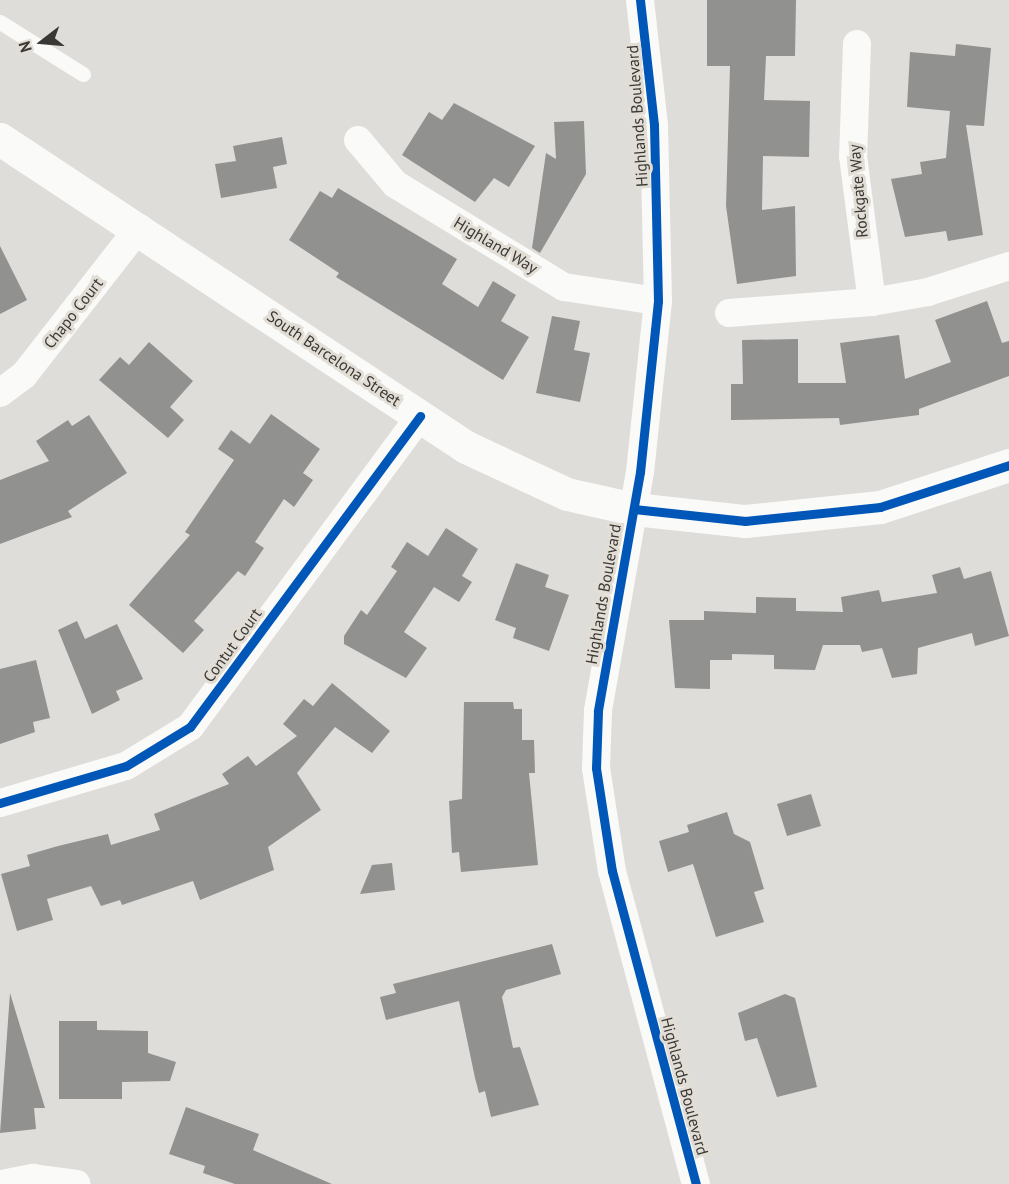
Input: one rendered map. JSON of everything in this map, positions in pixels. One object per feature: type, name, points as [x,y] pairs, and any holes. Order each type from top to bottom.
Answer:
[{"type":"main road","name":"South Barcelona Street","points":[[0,139],[139,228],[466,447],[567,494],[634,509],[745,521],[880,507],[1009,465]]},
{"type":"street","name":"Highlands Boulevard","points":[[640,0],[656,157],[658,301],[634,509],[598,711],[598,799],[621,907],[696,1184]]},
{"type":"street","name":"Rockgate Way","points":[[857,44],[853,156],[872,302]]},
{"type":"street","name":"Highland Way","points":[[358,140],[395,184],[564,287],[658,301]]},
{"type":"street","name":"Chapo Court","points":[[0,393],[24,375],[139,228]]},
{"type":"street","points":[[729,313],[872,302],[928,292],[1009,266]]},
{"type":"street","name":"Contut Court","points":[[0,803],[126,766],[190,727],[420,416]]},
{"type":"street","points":[[1,1184],[33,1178],[77,1184]]},
{"type":"lane","points":[[0,22],[83,74]]},
{"type":"building","points":[[707,0],[796,0],[795,56],[766,56],[764,100],[810,101],[809,157],[763,156],[762,210],[795,206],[796,276],[737,284],[726,206],[730,66],[707,66]]},
{"type":"building","points":[[956,44],[991,48],[984,126],[966,125],[983,235],[948,241],[946,231],[905,237],[891,179],[922,174],[920,162],[946,158],[950,111],[907,107],[910,52],[955,56]]},
{"type":"building","points":[[454,103],[535,146],[509,187],[494,178],[475,202],[402,155],[429,112],[442,120]]},
{"type":"building","points":[[584,121],[586,174],[540,253],[532,248],[546,153],[556,159],[554,122]]},
{"type":"building","points":[[282,137],[287,164],[273,167],[277,188],[221,198],[215,164],[236,161],[233,146]]},
{"type":"building","points":[[338,188],[457,259],[442,284],[478,307],[493,281],[516,295],[501,321],[529,337],[503,380],[336,277],[339,273],[289,240],[320,191],[332,198]]},
{"type":"building","points":[[0,246],[27,300],[0,314]]},
{"type":"building","points":[[987,301],[1002,343],[1009,341],[1009,376],[919,409],[919,415],[840,425],[839,418],[731,420],[731,384],[743,384],[742,340],[798,339],[798,383],[846,383],[840,343],[899,335],[905,379],[951,362],[935,320]]},
{"type":"building","points":[[552,316],[580,321],[574,350],[590,353],[580,402],[536,393]]},
{"type":"building","points":[[149,342],[193,381],[170,407],[184,420],[168,438],[99,380],[120,357],[129,365]]},
{"type":"building","points":[[271,414],[320,449],[303,473],[313,480],[294,507],[284,499],[255,542],[264,548],[245,576],[238,571],[194,621],[204,630],[183,653],[129,605],[190,535],[185,532],[234,460],[218,449],[231,430],[250,444]]},
{"type":"building","points":[[89,415],[127,473],[68,511],[72,517],[0,544],[0,480],[49,461],[36,441],[68,420],[72,426]]},
{"type":"building","points":[[446,528],[478,549],[462,576],[472,582],[459,602],[434,587],[404,632],[427,648],[406,678],[344,644],[344,636],[361,610],[367,615],[397,571],[391,567],[407,542],[428,556]]},
{"type":"building","points":[[516,563],[549,575],[545,587],[569,595],[549,651],[513,638],[516,628],[495,620]]},
{"type":"building","points":[[960,567],[964,579],[991,571],[1009,636],[975,646],[972,633],[918,648],[917,674],[892,678],[882,648],[862,652],[860,645],[823,645],[815,670],[774,669],[774,655],[732,654],[732,660],[710,660],[710,689],[675,688],[669,620],[704,620],[704,611],[756,613],[756,597],[796,598],[796,611],[843,612],[841,597],[879,590],[882,602],[937,593],[932,575]]},
{"type":"building","points":[[77,621],[85,639],[117,624],[143,679],[116,691],[120,700],[92,714],[58,630]]},
{"type":"building","points":[[36,660],[50,718],[33,722],[35,732],[0,744],[0,669]]},
{"type":"building","points":[[332,683],[390,731],[372,753],[335,727],[297,773],[321,810],[268,847],[274,870],[200,900],[193,881],[122,905],[120,900],[101,906],[91,886],[47,899],[53,920],[17,931],[1,874],[30,866],[27,855],[58,846],[108,834],[111,845],[160,830],[154,814],[229,784],[222,774],[248,756],[256,766],[297,736],[283,724],[304,699],[313,706]]},
{"type":"building","points":[[464,702],[513,702],[514,709],[522,709],[522,740],[534,740],[535,773],[529,773],[538,865],[461,872],[459,852],[452,853],[449,801],[462,799]]},
{"type":"building","points":[[811,794],[821,826],[787,836],[777,804]]},
{"type":"building","points":[[727,812],[734,834],[750,842],[764,889],[754,892],[764,922],[716,937],[693,864],[668,872],[659,841],[689,832],[687,825]]},
{"type":"building","points":[[392,863],[395,890],[360,894],[372,865]]},
{"type":"building","points":[[552,944],[561,974],[506,990],[502,997],[513,1048],[520,1047],[539,1105],[491,1117],[485,1091],[479,1093],[459,1001],[386,1020],[380,997],[396,993],[393,984]]},
{"type":"building","points":[[10,993],[45,1108],[34,1108],[36,1129],[0,1133]]},
{"type":"building","points":[[785,994],[795,998],[817,1087],[777,1097],[757,1038],[745,1041],[738,1013]]},
{"type":"building","points":[[59,1021],[97,1021],[97,1030],[148,1031],[148,1053],[176,1062],[170,1081],[122,1082],[122,1099],[59,1099]]},
{"type":"building","points":[[186,1107],[259,1134],[253,1150],[332,1184],[235,1184],[203,1173],[205,1166],[169,1154]]},
{"type":"cycle path","points":[[640,0],[654,125],[658,301],[640,472],[598,711],[596,768],[612,871],[696,1184]]},
{"type":"cycle path","points":[[0,803],[126,766],[190,727],[420,416]]},
{"type":"cycle path","points":[[634,509],[745,521],[880,507],[1009,465]]}]
